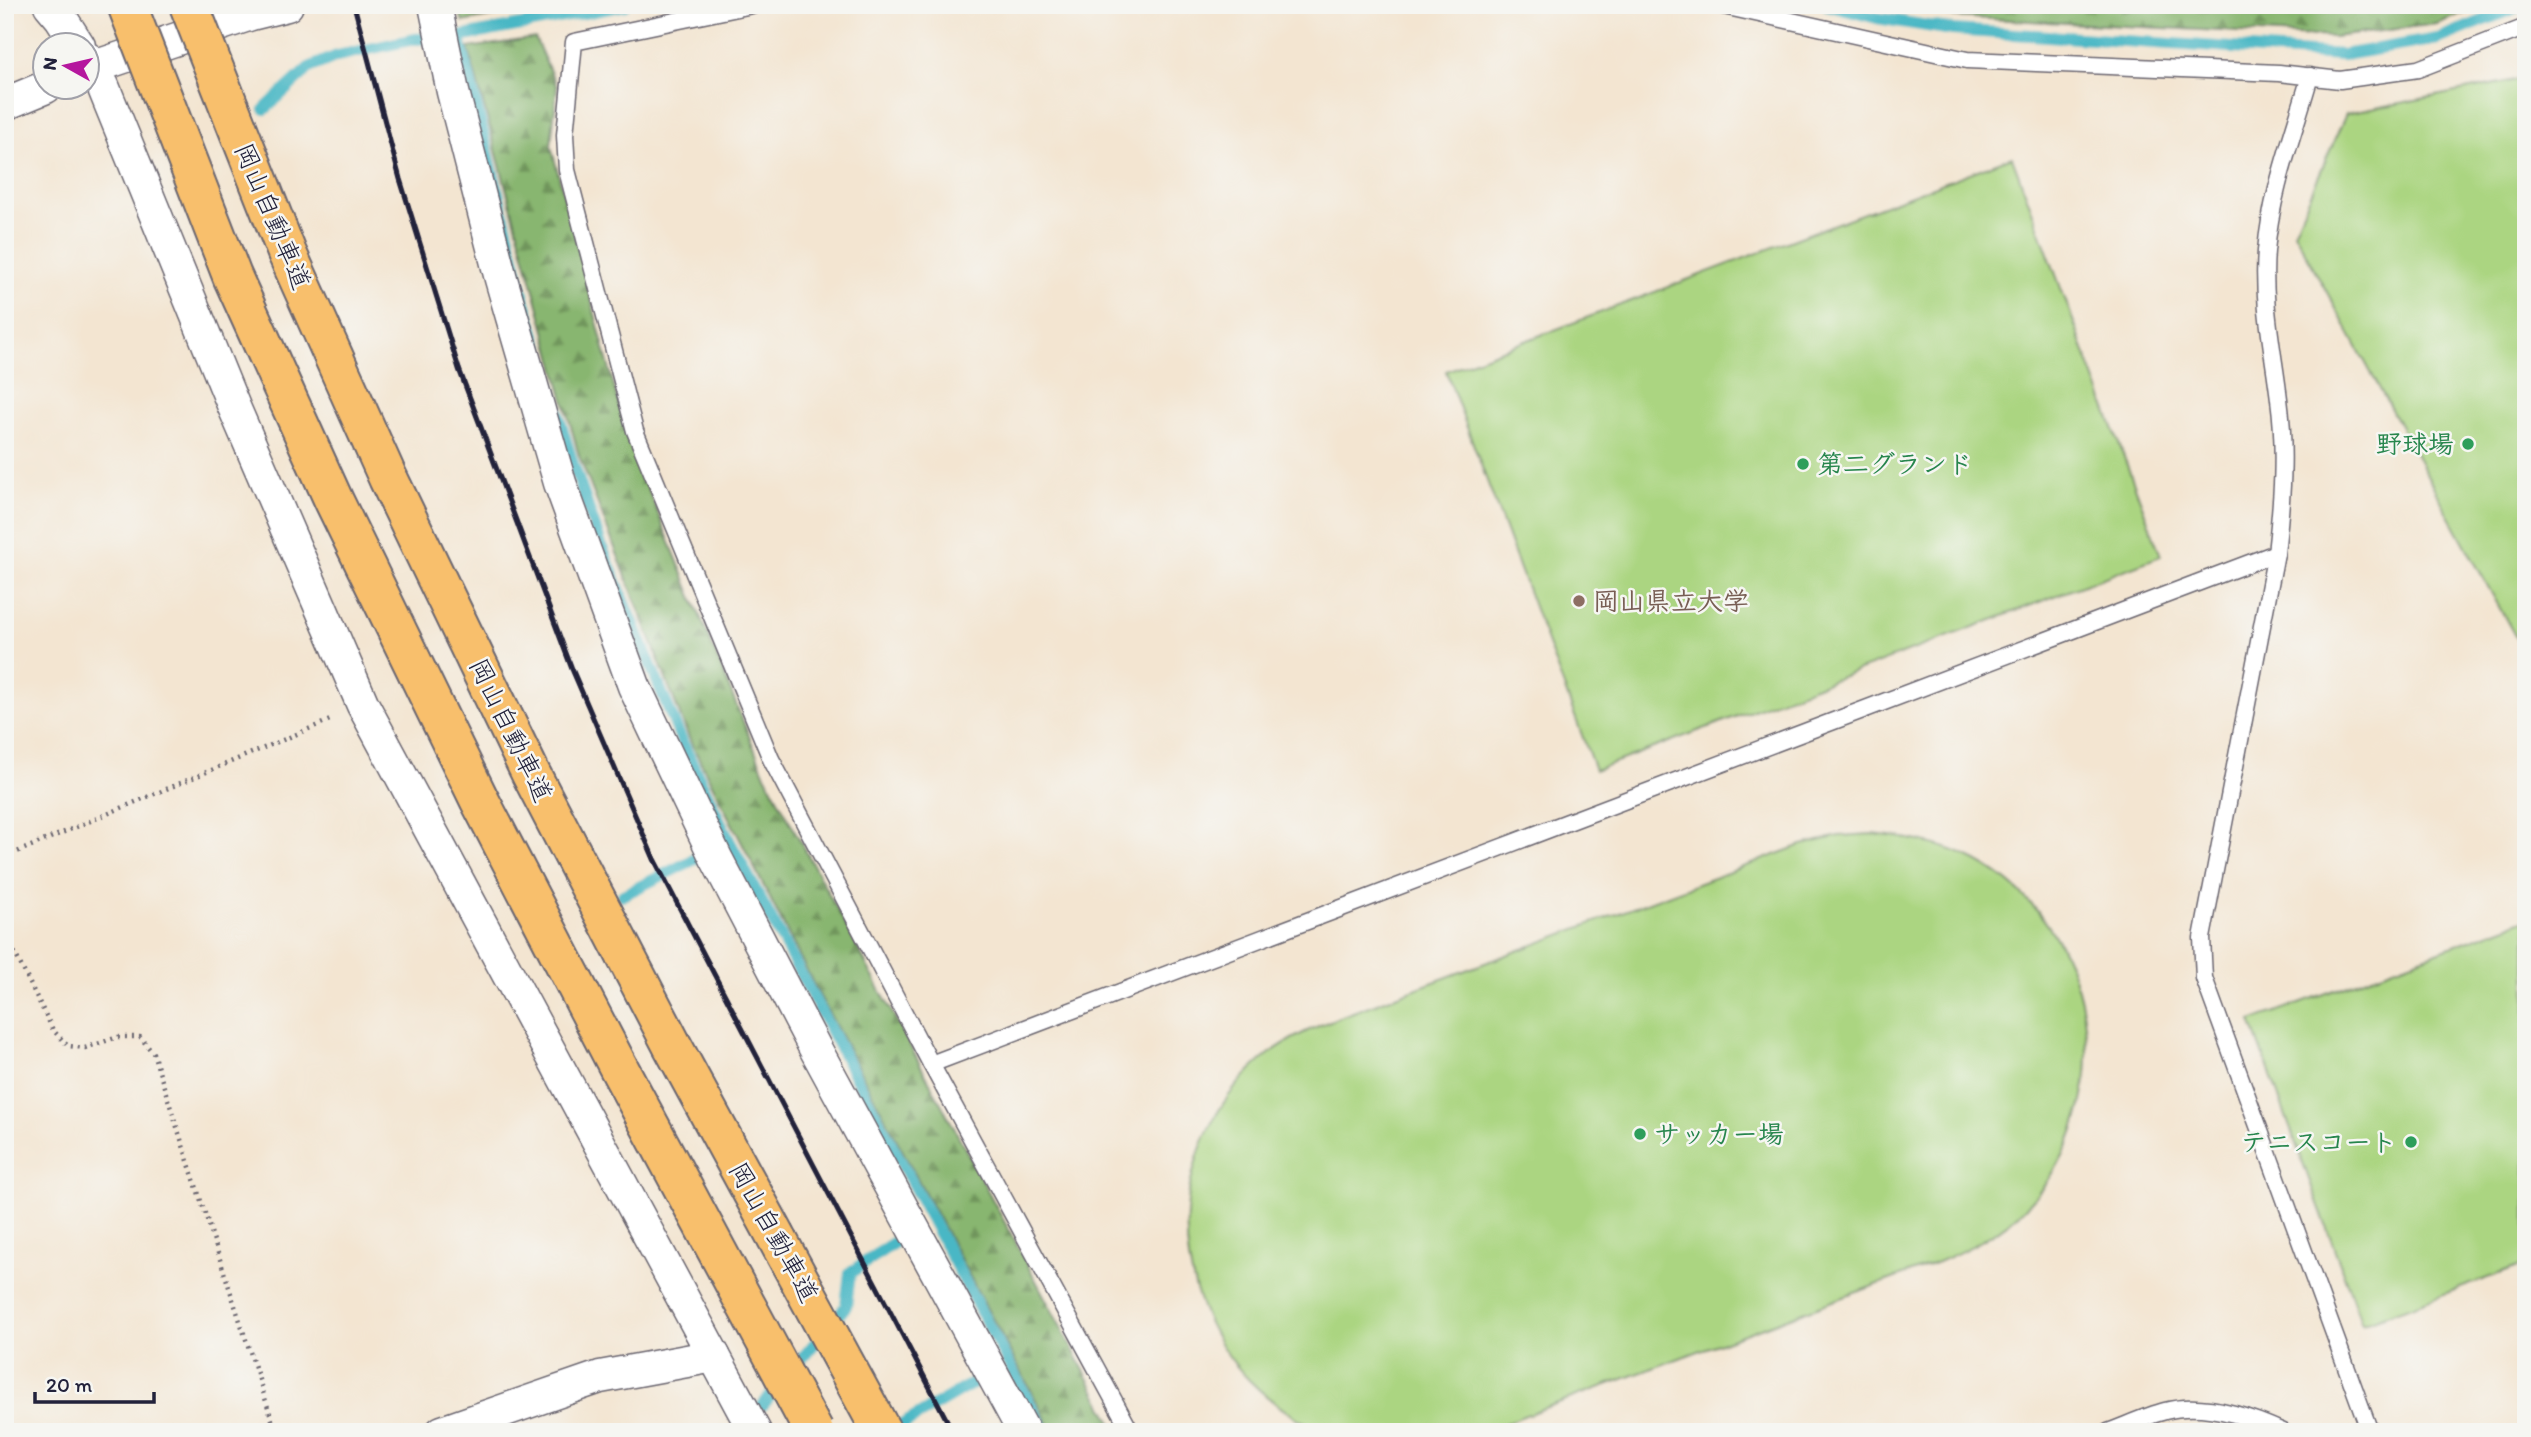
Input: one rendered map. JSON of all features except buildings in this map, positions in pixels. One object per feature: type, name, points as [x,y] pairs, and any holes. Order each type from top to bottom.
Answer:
[{"type":"highway","points":[[127,5],[232,276],[334,501],[485,811],[814,1432]]},
{"type":"highway","name":"岡山自動車道","points":[[189,5],[209,62],[293,266],[388,478],[531,774],[671,1045],[882,1432]]},
{"type":"street","points":[[50,5],[70,32]]},
{"type":"street","points":[[102,56],[287,5]]},
{"type":"street","points":[[439,26],[501,279],[560,483],[634,686],[712,851],[1024,1432]]},
{"type":"street","points":[[102,84],[234,407],[363,705],[755,1432]]},
{"type":"street","points":[[5,104],[32,93]]},
{"type":"street","points":[[442,1432],[600,1377],[714,1356]]},
{"type":"lane","points":[[752,5],[574,42],[565,135],[567,170],[635,431],[771,759],[931,1065],[1131,1432]]},
{"type":"lane","points":[[1719,5],[1966,60],[2310,76],[2340,80],[2418,69],[2526,27]]},
{"type":"lane","points":[[2310,76],[2273,205],[2266,251],[2267,305],[2283,452],[2283,500],[2276,553],[2202,938],[2202,958],[2204,978],[2370,1432]]},
{"type":"lane","points":[[931,1065],[2276,553]]},
{"type":"lane","points":[[2108,1432],[2166,1411],[2192,1407],[2223,1412],[2283,1432]]},
{"type":"path","points":[[5,857],[363,705]]},
{"type":"path","points":[[5,933],[53,1030],[68,1046],[85,1048],[118,1037],[140,1037],[153,1053],[276,1432]]},
{"type":"green space","points":[[474,5],[550,5],[463,22],[458,9]]},
{"type":"green space","points":[[1891,5],[2482,5],[2437,24],[2334,37],[1952,17]]},
{"type":"green space","points":[[535,38],[557,87],[551,146],[628,440],[765,775],[1117,1432],[1053,1432],[815,987],[691,743],[579,456],[468,48]]},
{"type":"green space","name":"野球場","points":[[2526,78],[2526,656],[2294,232],[2346,114]]},
{"type":"green space","name":"第二グランド","points":[[2012,157],[2161,556],[1595,770],[1446,371]]},
{"type":"green space","name":"サッカー場","points":[[1872,834],[1919,841],[1953,850],[2010,883],[2045,921],[2070,965],[2084,1014],[2087,1065],[2078,1116],[2059,1164],[2027,1206],[2007,1224],[1938,1262],[1482,1431],[1357,1433],[1323,1430],[1288,1412],[1249,1380],[1220,1343],[1200,1301],[1189,1257],[1187,1212],[1194,1168],[1210,1126],[1235,1087],[1269,1054],[1293,1038],[1337,1018],[1802,845],[1839,836]]},
{"type":"green space","name":"テニスコート","points":[[2526,919],[2526,1264],[2362,1324],[2251,1021]]},
{"type":"waterway","points":[[265,109],[309,68],[337,56],[415,39],[459,37],[625,5]]},
{"type":"waterway","points":[[1827,5],[1877,18],[1953,30],[2342,55],[2438,39],[2522,5]]},
{"type":"waterway","points":[[459,37],[524,299],[571,458],[601,545],[683,744],[730,842],[1045,1432]]},
{"type":"waterway","points":[[623,895],[713,850]]},
{"type":"waterway","points":[[763,1405],[846,1306],[850,1273],[912,1230]]},
{"type":"waterway","points":[[890,1432],[992,1372]]},
{"type":"railway","points":[[354,5],[400,179],[459,369],[572,669],[654,859],[953,1432]]},
{"type":"place","name":"野球場","points":[[2468,444]]},
{"type":"place","name":"第二グランド","points":[[1803,464]]},
{"type":"place","name":"岡山県立大学","points":[[1579,601]]},
{"type":"place","name":"サッカー場","points":[[1640,1134]]},
{"type":"place","name":"テニスコート","points":[[2411,1142]]}]
